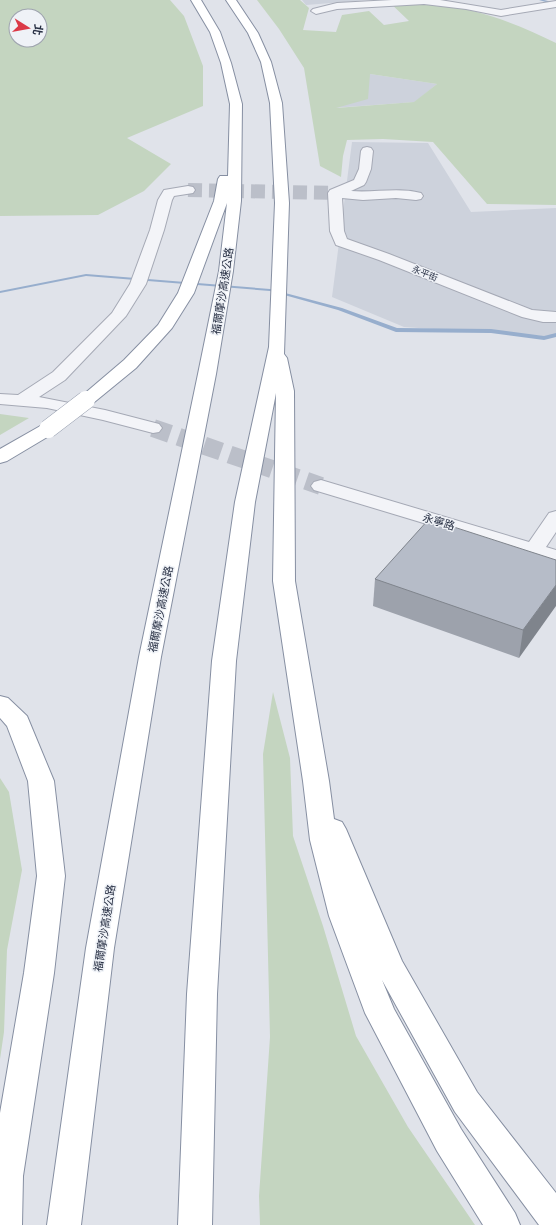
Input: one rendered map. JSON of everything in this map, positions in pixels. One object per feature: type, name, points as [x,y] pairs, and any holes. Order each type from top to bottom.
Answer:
[{"type":"highway","name":"福爾摩沙高速公路","points":[[64,1225],[102,940],[150,657],[224,286],[234,201],[236,104],[226,63],[214,32],[196,0]]},
{"type":"highway","points":[[195,1225],[202,994],[224,661],[245,502],[277,347],[282,203],[276,103],[266,62],[253,33],[231,0]]},
{"type":"highway","points":[[0,457],[48,428],[86,400],[130,364],[164,328],[190,284],[220,201],[236,104]]},
{"type":"highway","points":[[277,347],[285,391],[284,581],[316,781],[323,840],[343,916],[380,1014],[449,1140],[503,1225]]},
{"type":"highway","points":[[0,704],[18,722],[41,781],[51,876],[38,973],[6,1176],[5,1225]]},
{"type":"highway","points":[[316,781],[342,854],[389,965],[466,1102],[556,1220]]},
{"type":"street","points":[[452,4],[472,0]]},
{"type":"street","points":[[527,0],[552,6]]},
{"type":"street","points":[[316,11],[337,6],[420,1],[452,4],[501,13],[552,6]]},
{"type":"street","points":[[335,193],[359,182],[365,169],[367,151]]},
{"type":"street","points":[[21,401],[59,376],[118,316],[138,284],[157,230],[165,200],[169,193],[188,190]]},
{"type":"street","points":[[335,193],[363,196],[396,194],[416,196]]},
{"type":"street","name":"永平街","points":[[335,193],[338,231],[341,242],[384,257],[528,314],[543,317],[556,317]]},
{"type":"street","points":[[0,399],[47,404],[105,414],[153,428]]},
{"type":"street","name":"永寧路","points":[[321,486],[556,557]]},
{"type":"street","points":[[534,550],[556,518]]},
{"type":"shaded area","points":[[302,0],[369,0],[306,5]]},
{"type":"shaded area","points":[[370,74],[437,84],[415,102],[332,108]]},
{"type":"shaded area","points":[[352,142],[428,143],[471,212],[556,208],[556,337],[404,327],[332,297]]},
{"type":"green space","points":[[0,0],[170,0],[184,16],[203,66],[203,106],[127,138],[171,164],[144,191],[98,215],[0,216]]},
{"type":"green space","points":[[257,0],[300,0],[309,8],[303,30],[336,32],[342,15],[369,11],[384,25],[409,21],[387,0],[441,5],[473,11],[515,25],[556,43],[556,205],[487,204],[433,142],[383,139],[347,140],[343,156],[341,177],[320,166],[304,68],[279,29]],"holes":[[[370,74],[437,84],[414,102],[336,108],[368,99]]]},
{"type":"green space","points":[[0,414],[29,418],[0,435]]},
{"type":"green space","points":[[273,692],[290,758],[293,836],[323,926],[356,1036],[408,1127],[475,1225],[260,1225],[259,1196],[270,1037],[263,754]]},
{"type":"green space","points":[[0,778],[9,792],[22,870],[7,950],[4,1032],[0,1059]]},
{"type":"building","points":[[429,519],[556,560],[556,585],[523,630],[375,579]]},
{"type":"waterway","points":[[540,0],[556,4]]},
{"type":"waterway","points":[[0,292],[86,275],[270,290],[340,309],[396,330],[491,331],[544,338],[556,335]]},
{"type":"tunnel","points":[[188,190],[335,193]]},
{"type":"tunnel","points":[[153,428],[321,486]]}]
